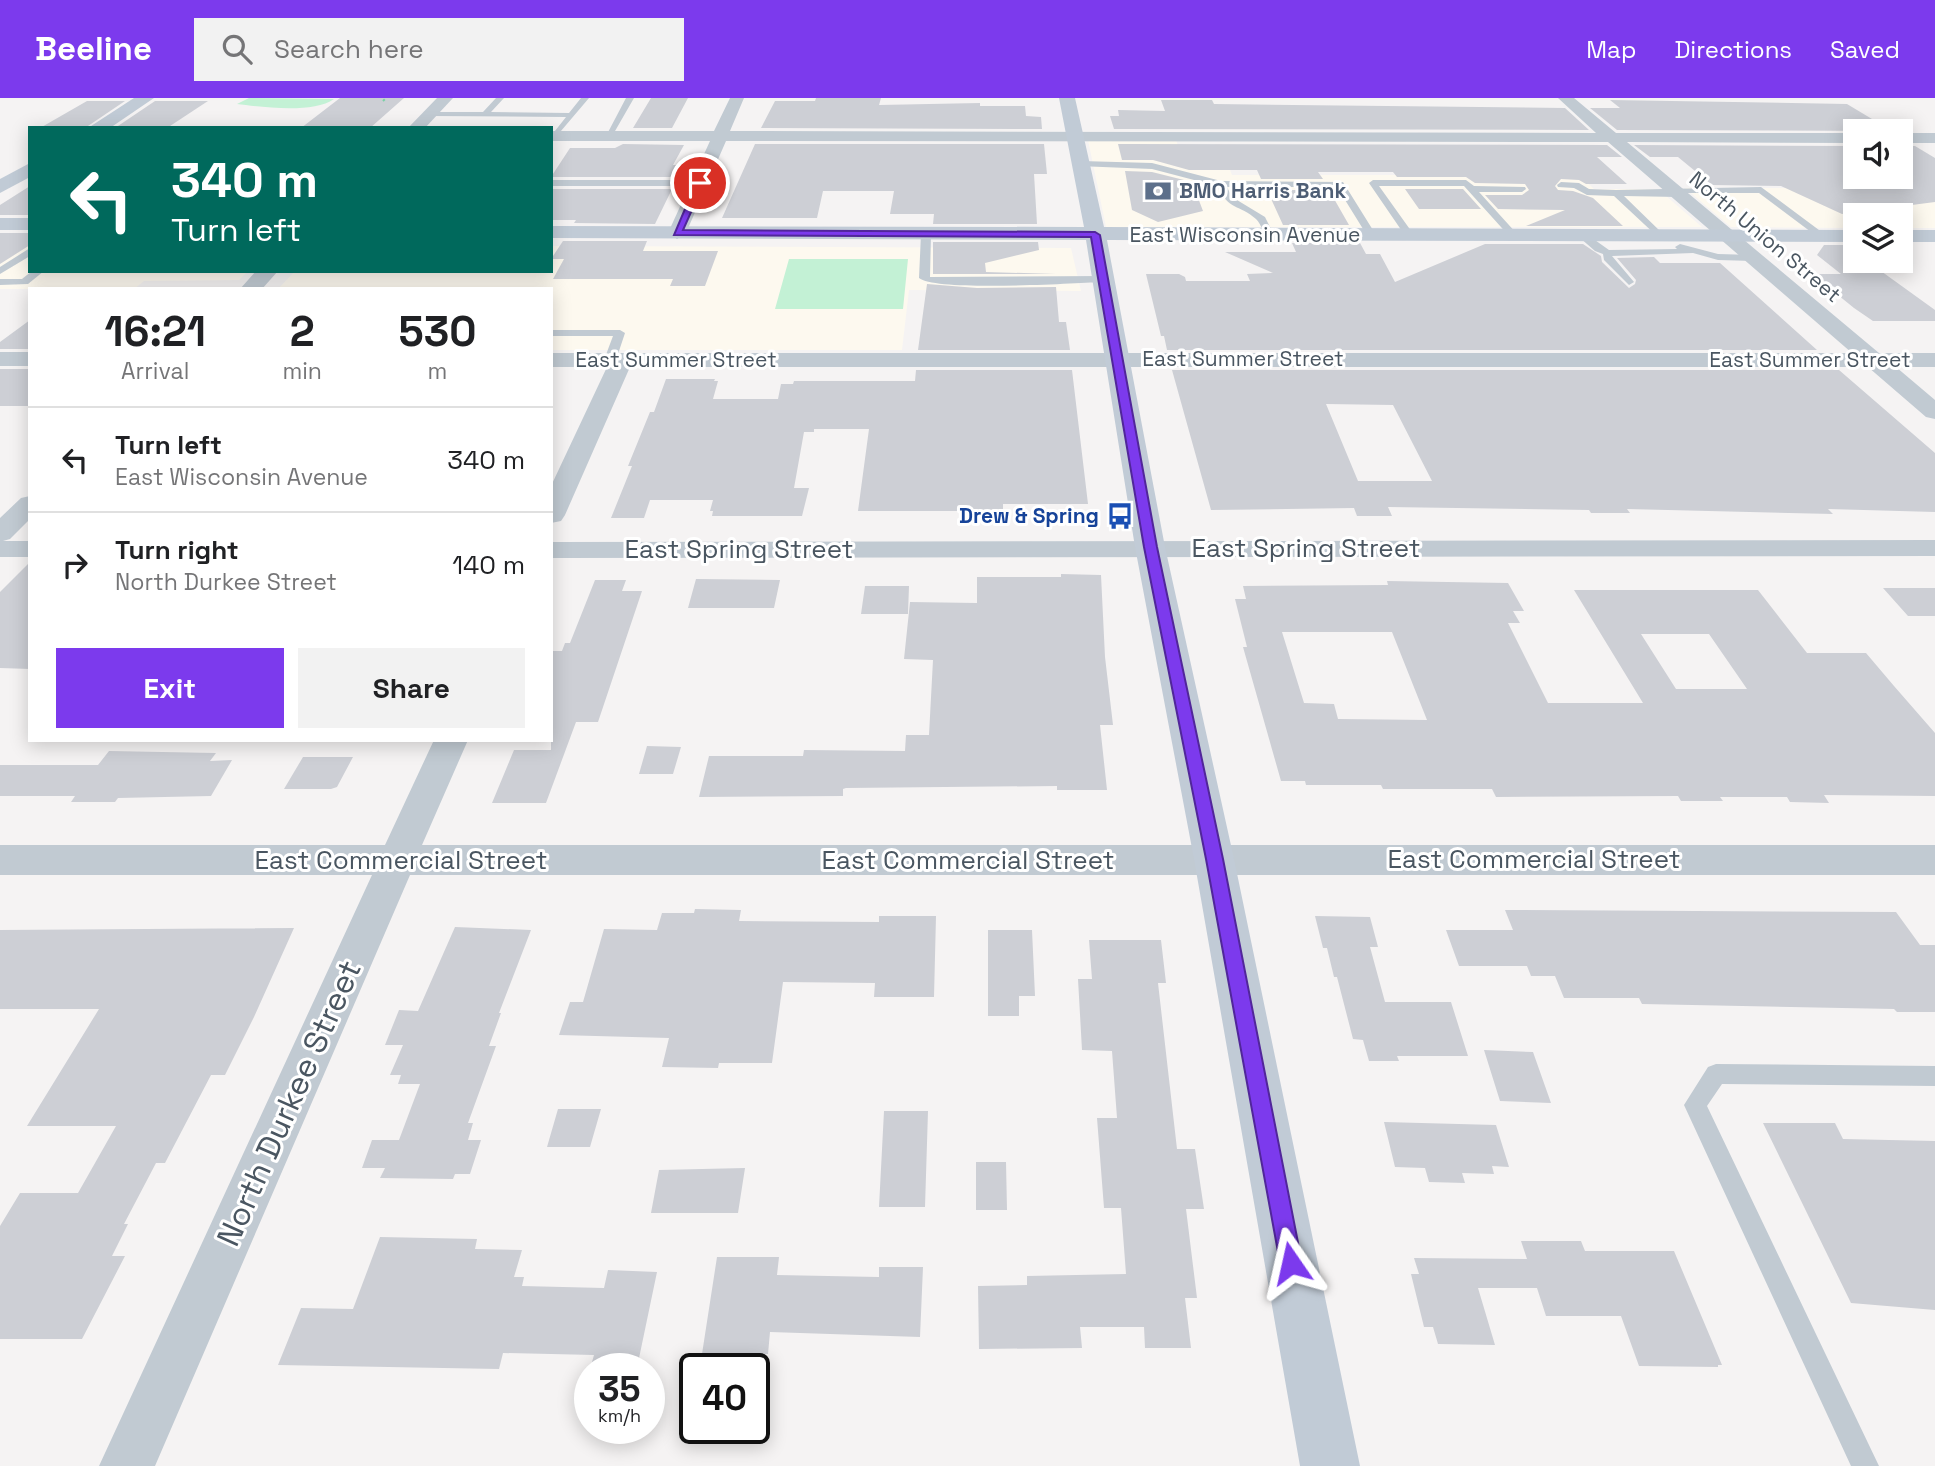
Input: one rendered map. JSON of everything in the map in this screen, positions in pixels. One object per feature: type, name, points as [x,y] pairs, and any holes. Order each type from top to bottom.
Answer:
[{"type":"main road","points":[[100,126],[146,98]]},
{"type":"main road","points":[[1067,98],[1105,279],[1150,547],[1214,859],[1330,1466]]},
{"type":"main road","points":[[0,187],[28,170]]},
{"type":"main road","points":[[0,224],[28,224]]},
{"type":"main road","name":"East Wisconsin Avenue","points":[[553,233],[1843,236]]},
{"type":"main road","points":[[1913,236],[1935,236]]},
{"type":"main road","points":[[0,238],[28,238]]},
{"type":"street","points":[[418,126],[446,98]]},
{"type":"street","points":[[677,233],[737,98]]},
{"type":"street","name":"North Union Street","points":[[1565,98],[1935,412]]},
{"type":"street","points":[[553,136],[1843,138]]},
{"type":"street","points":[[1913,138],[1935,138]]},
{"type":"street","points":[[252,287],[266,273]]},
{"type":"street","points":[[0,359],[28,359]]},
{"type":"street","name":"East Summer Street","points":[[553,360],[1935,360]]},
{"type":"street","points":[[553,510],[616,360]]},
{"type":"street","points":[[0,533],[28,506]]},
{"type":"street","name":"East Spring Street","points":[[553,550],[1150,547],[1935,548]]},
{"type":"street","points":[[0,548],[28,549]]},
{"type":"street","name":"North Durkee Street","points":[[127,1466],[451,742]]},
{"type":"street","name":"East Commercial Street","points":[[0,860],[1935,860]]},
{"type":"lane","points":[[484,115],[500,98]]},
{"type":"lane","points":[[553,136],[585,98]]},
{"type":"lane","points":[[608,136],[630,98]]},
{"type":"lane","points":[[430,114],[570,115]]},
{"type":"lane","points":[[1081,164],[1152,166],[1221,184],[1340,184],[1371,235]]},
{"type":"lane","points":[[553,183],[700,183]]},
{"type":"lane","points":[[1409,235],[1373,183],[1466,183],[1513,235]]},
{"type":"lane","points":[[1221,184],[1228,199],[1262,219],[1269,235]]},
{"type":"lane","points":[[1561,185],[1576,186],[1587,192],[1616,193],[1761,190],[1822,236]]},
{"type":"lane","points":[[1471,189],[1522,189]]},
{"type":"lane","points":[[1616,193],[1663,235],[1689,252]]},
{"type":"lane","points":[[926,234],[924,278],[928,280],[961,282],[1105,279]]},
{"type":"lane","points":[[1582,235],[1598,249],[1608,253],[1689,252],[1753,258]]},
{"type":"lane","points":[[0,271],[28,252]]},
{"type":"lane","points":[[1608,253],[1606,258],[1629,282]]},
{"type":"lane","points":[[0,282],[24,282],[36,273]]},
{"type":"lane","points":[[553,333],[620,333],[616,360]]},
{"type":"lane","points":[[1865,1466],[1695,1105],[1716,1074],[1935,1076]]},
{"type":"shaded area","points":[[1088,140],[1176,140],[1186,167],[1229,167],[1232,175],[1579,175],[1594,189],[1658,189],[1702,227],[1106,227]]},
{"type":"shaded area","points":[[1843,180],[1843,189],[1913,189],[1913,181],[1935,188],[1935,228],[1913,228],[1913,203],[1843,203],[1843,228],[1731,227],[1685,188],[1812,188]]},
{"type":"shaded area","points":[[0,245],[28,245],[28,273],[246,273],[239,280],[144,281],[136,287],[0,289]]},
{"type":"shaded area","points":[[553,246],[1071,248],[1081,291],[909,290],[902,350],[553,350],[553,287],[280,287],[293,273],[553,273]]},
{"type":"green space","points":[[249,98],[334,99],[314,107],[301,108],[237,104]]},
{"type":"green space","points":[[789,259],[908,259],[903,309],[775,309]]},
{"type":"building","points":[[340,98],[404,98],[372,126],[304,126]]},
{"type":"building","points":[[651,98],[688,98],[672,128],[633,128]]},
{"type":"building","points":[[816,98],[881,98],[879,105],[980,103],[980,106],[1025,106],[1026,116],[1041,117],[1042,129],[761,128],[775,101],[815,101]]},
{"type":"building","points":[[1161,100],[1212,100],[1214,104],[1565,108],[1589,130],[1114,129],[1110,116],[1119,116],[1118,110],[1165,111]]},
{"type":"building","points":[[1610,100],[1847,104],[1872,119],[1843,119],[1843,131],[1617,130],[1590,108],[1620,108]]},
{"type":"building","points":[[87,101],[125,101],[88,126],[43,126]]},
{"type":"building","points":[[155,101],[208,101],[170,126],[118,126]]},
{"type":"building","points":[[623,144],[684,145],[673,165],[678,165],[671,177],[553,177],[570,148],[615,148]]},
{"type":"building","points":[[755,144],[1044,144],[1047,174],[1034,174],[1037,224],[933,224],[934,214],[890,214],[894,191],[823,191],[817,218],[722,218]]},
{"type":"building","points":[[1118,144],[1607,145],[1622,157],[1597,157],[1627,184],[1586,184],[1579,180],[1561,179],[1555,186],[1558,190],[1573,191],[1593,198],[1623,226],[1526,226],[1565,210],[1498,209],[1485,195],[1522,195],[1529,190],[1525,184],[1475,183],[1466,177],[1397,177],[1393,172],[1318,172],[1323,179],[1261,179],[1257,170],[1189,170],[1153,160],[1122,160]]},
{"type":"building","points":[[1634,145],[1843,146],[1843,189],[1913,189],[1915,146],[1935,158],[1935,202],[1913,205],[1843,203],[1842,214],[1781,186],[1712,185],[1678,157],[1650,157]]},
{"type":"building","name":"BMO Harris Bank","points":[[1125,171],[1152,172],[1192,182],[1203,211],[1158,222],[1132,210]]},
{"type":"building","points":[[28,187],[28,215],[0,215],[0,205]]},
{"type":"building","points":[[553,189],[672,189],[655,224],[574,223],[576,220],[553,220]]},
{"type":"building","points":[[1405,189],[1463,189],[1481,209],[1419,209]]},
{"type":"building","points":[[1267,190],[1329,190],[1349,225],[1283,225]]},
{"type":"building","points":[[0,233],[28,233],[28,246],[0,264]]},
{"type":"building","points":[[563,241],[647,241],[643,251],[718,251],[705,286],[670,286],[673,279],[553,279],[564,259],[553,259]]},
{"type":"building","points":[[933,242],[1038,242],[1039,250],[985,263],[986,272],[1056,274],[933,274]]},
{"type":"building","points":[[1292,243],[1360,243],[1366,254],[1380,254],[1395,282],[1485,244],[1583,244],[1601,256],[1602,262],[1629,288],[1636,280],[1617,258],[1654,257],[1660,263],[1720,263],[1817,350],[1167,350],[1146,274],[1179,274],[1185,277],[1186,281],[1250,281],[1247,274],[1273,273],[1225,252],[1296,252]]},
{"type":"building","points":[[1824,245],[1843,245],[1843,273],[1884,273],[1935,310],[1935,321],[1873,321],[1812,274],[1841,274],[1817,255]]},
{"type":"building","points":[[927,284],[977,288],[1056,287],[1059,322],[1066,322],[1070,350],[918,350]]},
{"type":"building","points":[[28,321],[28,349],[0,349],[0,342]]},
{"type":"building","points":[[0,369],[28,369],[28,406],[0,406]]},
{"type":"building","points":[[916,370],[1072,370],[1088,504],[1003,504],[1003,511],[858,511],[869,429],[814,429],[814,432],[804,432],[794,488],[809,488],[802,516],[712,516],[713,511],[710,511],[713,500],[650,500],[644,518],[611,518],[632,466],[628,466],[650,412],[654,412],[666,379],[715,379],[714,381],[718,381],[713,399],[778,399],[781,384],[793,384],[794,381],[915,381]]},
{"type":"building","points":[[1172,370],[1839,370],[1935,453],[1935,512],[1828,509],[1833,514],[1627,509],[1630,513],[1591,513],[1589,510],[1388,507],[1392,516],[1357,516],[1354,508],[1211,510]],"holes":[[[1326,404],[1393,405],[1432,481],[1358,481]]]},
{"type":"building","points":[[28,564],[28,669],[0,668],[0,592]]},
{"type":"building","points":[[1061,574],[1101,575],[1105,657],[1113,725],[1100,725],[1107,790],[1057,790],[1057,786],[846,788],[843,789],[843,796],[699,797],[709,756],[803,756],[804,750],[905,751],[906,735],[929,735],[933,660],[904,659],[910,602],[977,603],[977,577],[1061,577]]},
{"type":"building","points":[[696,579],[780,580],[774,608],[688,608]]},
{"type":"building","points":[[595,580],[626,580],[622,591],[642,591],[598,722],[576,722],[546,803],[492,803],[514,750],[551,750],[553,651],[562,651],[565,643],[570,643]]},
{"type":"building","points":[[1387,581],[1508,583],[1524,611],[1513,611],[1520,623],[1508,623],[1548,703],[1643,703],[1574,590],[1758,590],[1807,653],[1866,653],[1935,733],[1935,796],[1824,795],[1829,803],[1790,802],[1787,797],[1720,797],[1723,801],[1681,801],[1678,796],[1496,797],[1492,789],[1383,789],[1381,785],[1306,785],[1305,781],[1281,781],[1243,647],[1247,647],[1235,599],[1246,599],[1243,586],[1388,585]],"holes":[[[1282,632],[1392,632],[1427,720],[1338,719],[1334,704],[1304,703]],[[1641,634],[1709,634],[1747,689],[1676,689]]]},
{"type":"building","points":[[865,586],[909,586],[908,614],[861,614]]},
{"type":"building","points":[[1883,588],[1935,588],[1935,616],[1908,616]]},
{"type":"building","points":[[647,746],[681,747],[673,774],[639,774]]},
{"type":"building","points":[[109,751],[216,753],[210,761],[232,760],[211,796],[71,802],[75,796],[0,796],[0,765],[98,765]]},
{"type":"building","points":[[303,757],[353,757],[337,787],[284,789]]},
{"type":"building","points":[[695,909],[741,910],[739,921],[879,922],[879,916],[936,916],[934,997],[874,997],[875,983],[783,982],[772,1063],[719,1063],[718,1068],[662,1067],[669,1038],[559,1035],[570,1002],[583,1002],[604,929],[657,930],[662,913],[694,913]]},
{"type":"building","points":[[1505,910],[1896,912],[1920,945],[1935,945],[1935,1012],[1642,1004],[1639,998],[1564,998],[1555,976],[1531,976],[1527,966],[1459,966],[1446,930],[1513,930]]},
{"type":"building","points":[[1315,916],[1370,917],[1378,947],[1370,947],[1385,1002],[1451,1002],[1468,1056],[1397,1056],[1399,1061],[1369,1061],[1363,1040],[1353,1039],[1337,977],[1334,977],[1327,948],[1323,948]]},
{"type":"building","points":[[455,927],[531,930],[499,1013],[489,1046],[496,1046],[468,1123],[473,1123],[468,1140],[481,1140],[470,1174],[455,1174],[453,1179],[380,1178],[385,1168],[362,1168],[372,1140],[399,1140],[420,1084],[398,1084],[401,1075],[390,1075],[403,1045],[385,1045],[399,1010],[418,1011]]},
{"type":"building","points":[[294,928],[225,1075],[211,1075],[165,1163],[156,1163],[124,1224],[128,1224],[112,1256],[125,1256],[82,1339],[0,1339],[0,1226],[20,1193],[78,1193],[116,1126],[27,1126],[99,1009],[0,1009],[0,930]]},
{"type":"building","points":[[988,930],[1032,930],[1035,996],[1019,996],[1019,1016],[988,1016]]},
{"type":"building","points":[[1089,940],[1161,940],[1166,983],[1158,983],[1177,1149],[1195,1149],[1204,1209],[1186,1209],[1197,1298],[1185,1298],[1191,1348],[1145,1348],[1144,1327],[1080,1327],[1082,1348],[979,1349],[978,1286],[1027,1285],[1027,1276],[1126,1274],[1121,1208],[1104,1208],[1097,1118],[1117,1118],[1112,1051],[1082,1050],[1078,979],[1092,979]]},
{"type":"building","points":[[1484,1050],[1533,1052],[1551,1103],[1500,1101]]},
{"type":"building","points":[[558,1109],[601,1109],[590,1147],[547,1147]]},
{"type":"building","points":[[884,1111],[928,1111],[925,1207],[879,1207]]},
{"type":"building","points":[[1384,1122],[1496,1125],[1509,1167],[1492,1166],[1494,1174],[1462,1173],[1465,1183],[1429,1182],[1425,1168],[1395,1167]]},
{"type":"building","points":[[1763,1123],[1835,1123],[1843,1139],[1935,1141],[1935,1310],[1851,1303]]},
{"type":"building","points":[[976,1162],[1006,1162],[1007,1210],[976,1210]]},
{"type":"building","points":[[745,1168],[738,1213],[651,1213],[659,1170]]},
{"type":"building","points":[[380,1237],[477,1239],[475,1249],[522,1250],[514,1277],[524,1277],[522,1286],[604,1288],[608,1270],[657,1272],[640,1353],[503,1353],[499,1369],[278,1365],[301,1308],[353,1309]]},
{"type":"building","points":[[1521,1241],[1581,1241],[1585,1251],[1674,1251],[1722,1365],[1639,1366],[1621,1316],[1546,1316],[1537,1288],[1478,1288],[1495,1345],[1438,1344],[1433,1327],[1424,1327],[1411,1274],[1419,1274],[1414,1258],[1527,1259]]},
{"type":"building","points":[[717,1257],[779,1257],[777,1275],[879,1277],[879,1267],[923,1267],[920,1337],[770,1332],[768,1353],[702,1353]]},
{"type":"place","name":"BMO Harris Bank","points":[[1158,191]]},
{"type":"place","name":"Drew & Spring","points":[[1120,516]]},
{"type":"route","points":[[700,183],[677,233],[1095,235],[1105,279],[1150,547],[1214,859],[1291,1263]]}]
